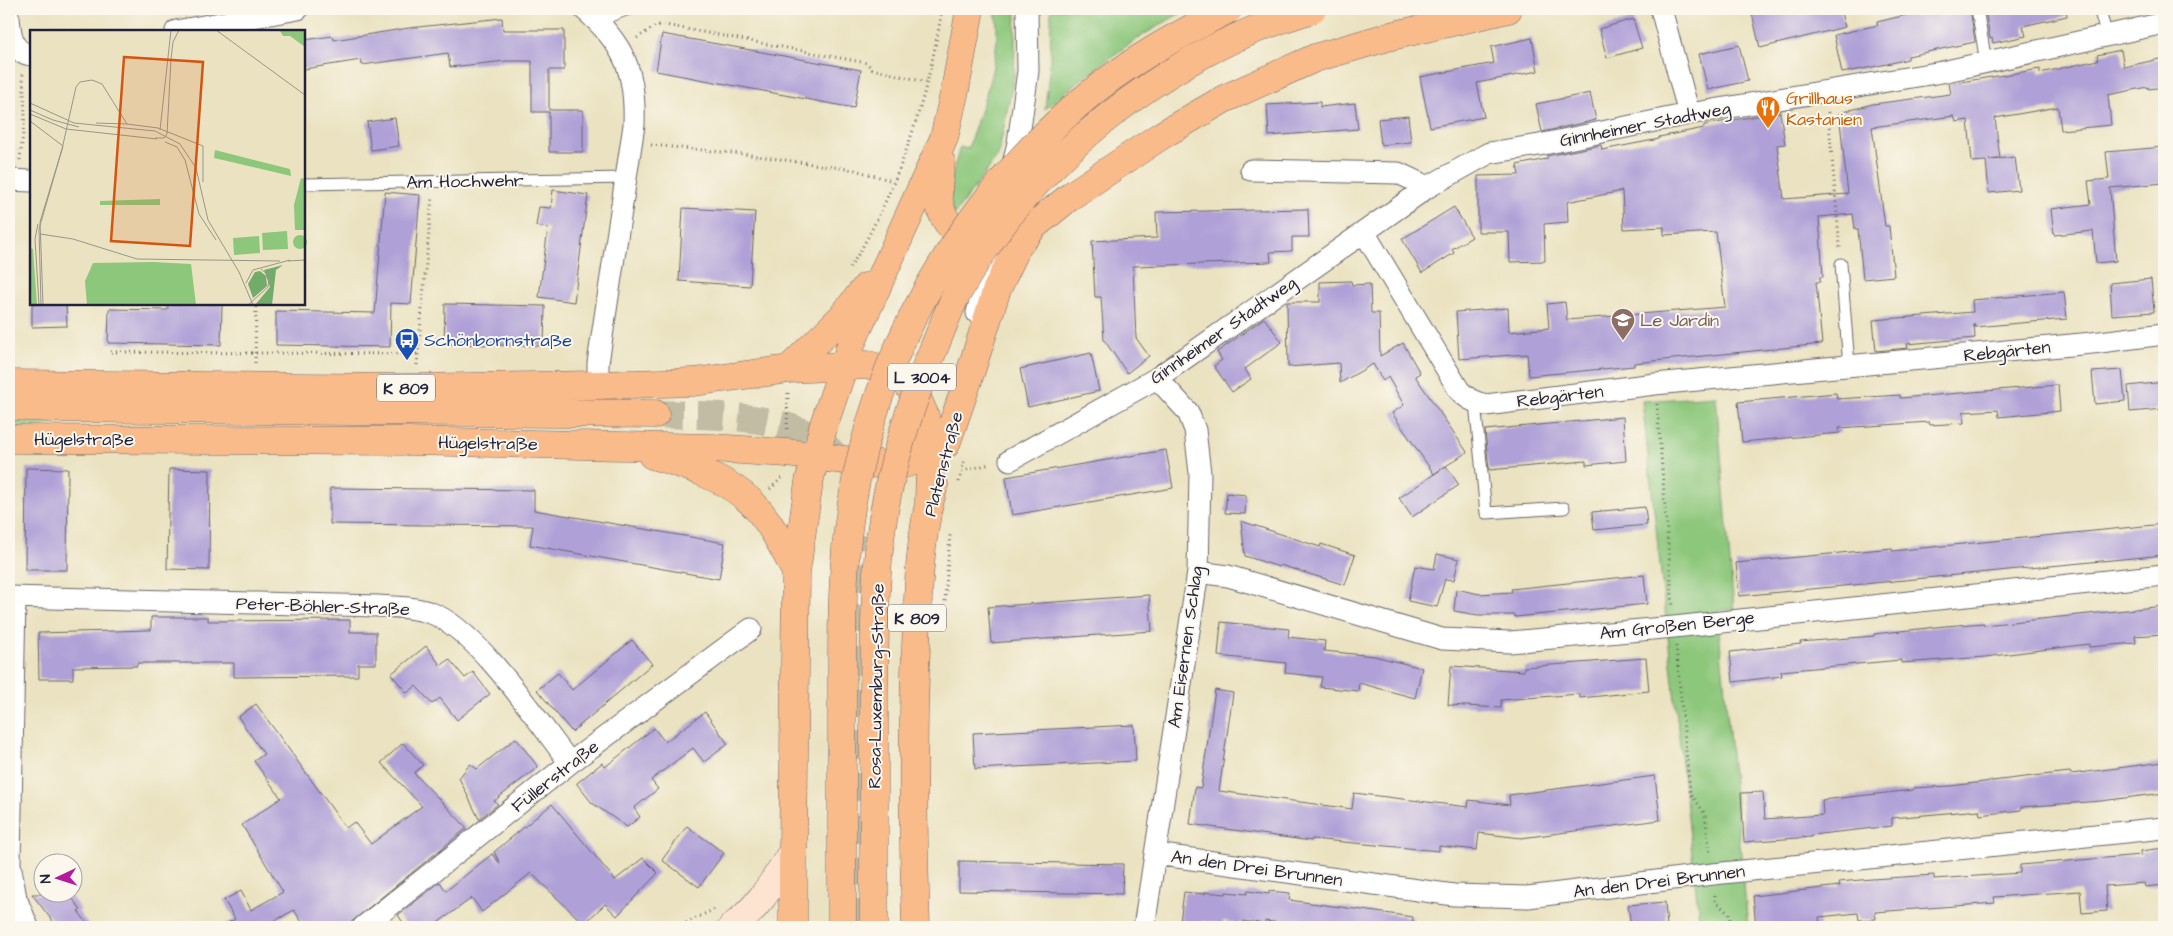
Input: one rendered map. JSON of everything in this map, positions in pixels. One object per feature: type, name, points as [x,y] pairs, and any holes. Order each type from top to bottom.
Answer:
[{"type":"main road","points":[[970,9],[959,75],[944,138],[938,177],[940,209],[946,222],[960,235],[976,245],[1005,247]]},
{"type":"main road","name":"Rosa-Luxemburg-Straße","points":[[842,927],[842,615],[846,555],[851,508],[860,466],[866,441],[890,368],[930,284],[953,245],[980,208],[1021,159],[1081,102],[1131,64],[1182,32],[1229,9]]},
{"type":"main road","name":"Rosa-Luxemburg-Straße","points":[[874,927],[875,615],[882,526],[886,498],[901,436],[918,387],[957,293],[990,241],[1026,195],[1065,154],[1104,121],[1146,89],[1189,62],[1250,32],[1312,9]]},
{"type":"main road","name":"Platenstraße","points":[[916,927],[912,796],[913,724],[918,591],[929,502],[997,289],[1005,247],[1072,195],[1162,135],[1224,99],[1315,58],[1391,36],[1498,11]]},
{"type":"main road","points":[[793,927],[796,572],[809,482],[815,456],[843,366],[944,138]]},
{"type":"main road","points":[[788,380],[890,257]]},
{"type":"main road","name":"K 809","points":[[9,384],[409,388],[598,385],[788,380],[843,366],[868,365],[885,369],[906,382],[918,400],[925,416],[929,451],[929,502]]},
{"type":"main road","name":"K 809","points":[[9,406],[655,414]]},
{"type":"main road","name":"Hügelstraße","points":[[9,439],[211,439],[712,448],[815,456],[894,466],[906,465],[920,458],[943,438],[952,426]]},
{"type":"main road","points":[[624,446],[678,463],[716,479],[738,492],[754,505],[766,520],[796,572]]},
{"type":"main road","points":[[727,916],[747,916],[767,892],[793,851]]},
{"type":"street","points":[[182,30],[298,9]]},
{"type":"street","points":[[584,9],[610,16],[633,85],[634,124],[598,363],[598,385]]},
{"type":"street","points":[[1005,247],[1028,71],[1028,9]]},
{"type":"street","points":[[1661,9],[1689,114]]},
{"type":"street","points":[[9,18],[11,36],[16,47],[27,54]]},
{"type":"street","name":"Ginnheimer Stadtweg","points":[[1000,462],[1156,378],[1428,187],[1489,153],[1539,146],[1689,114],[1942,72],[2164,23]]},
{"type":"street","points":[[1251,170],[1398,173],[1428,187]]},
{"type":"street","points":[[9,180],[30,181]]},
{"type":"street","points":[[1364,232],[1459,390],[1465,397],[1475,402]]},
{"type":"street","name":"Rebgärten","points":[[1475,402],[1486,405],[1655,384],[2164,334]]},
{"type":"street","name":"Am Eisernen Schlag","points":[[1144,927],[1198,572],[1200,473],[1195,430],[1188,412],[1156,378]]},
{"type":"street","name":"Am Großen Berge","points":[[1198,572],[1228,576],[1442,639],[1510,642],[2164,575]]},
{"type":"street","points":[[12,598],[10,864],[16,898],[28,927]]},
{"type":"street","name":"Peter-Böhler-Straße","points":[[12,598],[378,606],[409,608],[432,613],[457,627],[492,663],[570,763]]},
{"type":"street","name":"Füllerstraße","points":[[363,927],[570,763],[751,629]]},
{"type":"street","name":"An den Drei Brunnen","points":[[1155,854],[1454,895],[1528,897],[1713,874],[2164,828]]},
{"type":"lane","points":[[610,16],[628,9]]},
{"type":"lane","points":[[1977,9],[1986,62]]},
{"type":"lane","points":[[2099,9],[2107,35]]},
{"type":"lane","name":"Am Hochwehr","points":[[305,184],[626,178]]},
{"type":"lane","points":[[1841,264],[1849,366]]},
{"type":"lane","points":[[1475,402],[1486,513],[1564,508]]},
{"type":"path","points":[[846,274],[870,235],[894,181],[926,82],[942,9]]},
{"type":"path","points":[[620,49],[657,26],[665,25],[867,63],[872,69],[926,82]]},
{"type":"path","points":[[22,145],[27,54]]},
{"type":"path","points":[[1826,92],[1841,264]]},
{"type":"path","points":[[631,143],[743,154],[855,170],[894,181]]},
{"type":"path","points":[[417,360],[433,182]]},
{"type":"path","points":[[255,359],[256,305]]},
{"type":"path","points":[[111,352],[418,354]]},
{"type":"path","points":[[787,431],[788,380]]},
{"type":"path","points":[[962,472],[1000,462]]},
{"type":"path","points":[[769,491],[782,478],[789,479]]},
{"type":"path","points":[[1713,874],[1715,901],[1730,915],[1731,927]]},
{"type":"path","points":[[678,927],[727,916]]},
{"type":"green space","points":[[995,9],[1016,9],[1014,77],[998,156],[954,215],[951,188],[955,164],[960,147],[968,149],[985,98],[994,62],[997,26]]},
{"type":"green space","points":[[1051,9],[1189,9],[1151,30],[1114,55],[1045,109],[1050,63]]},
{"type":"green space","points":[[1716,396],[1734,610],[1717,610],[1748,927],[1700,927],[1642,401]]},
{"type":"green space","points":[[9,416],[57,420],[41,427],[9,427]]},
{"type":"building","points":[[1751,9],[1840,9],[1845,27],[1760,48]]},
{"type":"building","points":[[1923,9],[1970,9],[1975,42],[1908,56],[1908,59],[1842,73],[1834,35],[1878,25],[1877,22],[1923,11]]},
{"type":"building","points":[[1985,9],[2066,9],[2067,16],[2023,26],[2026,36],[1993,43],[1992,38],[1990,39]]},
{"type":"building","points":[[502,18],[503,30],[564,30],[564,70],[549,70],[549,110],[583,110],[583,152],[549,152],[549,112],[532,112],[532,61],[506,61],[450,67],[448,53],[362,65],[361,60],[305,69],[305,40],[333,36],[334,40],[409,28]]},
{"type":"building","points":[[1633,19],[1642,48],[1607,58],[1599,29]]},
{"type":"building","points":[[662,34],[861,70],[854,108],[656,71]]},
{"type":"building","points":[[1532,38],[1538,71],[1477,83],[1484,117],[1430,127],[1420,77],[1494,63],[1491,47]]},
{"type":"building","points":[[1739,45],[1748,81],[1708,90],[1699,54]]},
{"type":"building","points":[[2121,50],[2124,67],[2164,58],[2164,87],[2149,89],[2148,87],[2108,95],[2111,125],[2061,130],[2058,107],[1995,118],[2000,159],[2015,157],[2019,190],[1989,193],[1986,161],[1972,162],[1968,120],[1956,122],[1954,116],[1872,127],[1885,226],[1889,226],[1894,276],[1863,279],[1858,229],[1855,229],[1853,214],[1819,217],[1823,277],[1820,277],[1820,282],[1816,282],[1822,344],[1634,363],[1634,366],[1529,376],[1527,354],[1459,359],[1456,312],[1508,308],[1509,332],[1549,328],[1547,304],[1565,302],[1567,320],[1725,307],[1716,232],[1664,235],[1664,227],[1624,229],[1622,191],[1567,202],[1568,222],[1544,224],[1545,261],[1510,262],[1509,232],[1478,232],[1478,176],[1519,175],[1517,165],[1547,159],[1547,156],[1601,145],[1602,150],[1704,128],[1704,125],[1780,112],[1785,144],[1777,145],[1784,199],[1848,194],[1839,113],[1873,104],[1951,94],[1949,84],[2040,69],[2040,73],[2098,60],[2097,55]]},
{"type":"building","points":[[1590,93],[1596,120],[1542,132],[1536,104]]},
{"type":"building","points":[[1320,102],[1320,107],[1355,103],[1358,129],[1269,136],[1267,105]]},
{"type":"building","points":[[1408,116],[1411,142],[1381,145],[1378,119]]},
{"type":"building","points":[[395,118],[399,146],[371,150],[367,122]]},
{"type":"building","points":[[2164,147],[2164,183],[2110,188],[2116,261],[2096,263],[2093,231],[2054,235],[2051,209],[2091,204],[2088,181],[2109,179],[2106,152]]},
{"type":"building","points":[[553,190],[588,195],[574,302],[539,297],[548,228],[536,226],[539,207],[551,208]]},
{"type":"building","points":[[385,192],[420,195],[411,304],[391,303],[390,347],[276,345],[276,311],[375,313]]},
{"type":"building","points":[[1454,207],[1472,237],[1452,249],[1454,253],[1422,273],[1402,239]]},
{"type":"building","points":[[683,208],[755,212],[750,286],[679,281]]},
{"type":"building","points":[[1308,209],[1309,237],[1292,237],[1292,251],[1270,252],[1271,262],[1133,266],[1136,338],[1149,356],[1127,373],[1104,340],[1101,297],[1095,297],[1092,241],[1157,238],[1156,212]]},
{"type":"building","points":[[2151,279],[2154,312],[2112,315],[2110,283]]},
{"type":"building","points":[[1351,281],[1352,285],[1370,284],[1371,313],[1379,313],[1380,356],[1403,343],[1420,373],[1415,376],[1467,452],[1434,474],[1392,413],[1404,405],[1388,377],[1383,381],[1373,364],[1340,383],[1339,363],[1288,367],[1287,302],[1320,302],[1320,282]]},
{"type":"building","points":[[2064,292],[2067,319],[1974,327],[1975,338],[1907,344],[1908,348],[1876,351],[1873,320],[1973,312],[1972,300]]},
{"type":"building","points":[[445,304],[545,306],[544,346],[444,344]]},
{"type":"building","points":[[32,305],[66,305],[67,326],[32,327]]},
{"type":"building","points":[[168,305],[222,305],[221,345],[108,343],[109,309],[168,310]]},
{"type":"building","points":[[1264,318],[1282,342],[1245,369],[1251,379],[1232,392],[1214,366],[1222,360],[1217,352]]},
{"type":"building","points":[[1091,353],[1099,391],[1028,407],[1020,369]]},
{"type":"building","points":[[2122,370],[2125,401],[2095,404],[2092,372]]},
{"type":"building","points":[[2164,382],[2164,409],[2130,412],[2128,386]]},
{"type":"building","points":[[2058,385],[2060,411],[1999,417],[1998,410],[1963,412],[1964,423],[1930,425],[1929,422],[1839,428],[1840,433],[1742,442],[1738,402],[1836,393],[1837,399],[1900,395],[1900,398]]},
{"type":"building","points":[[1623,417],[1626,461],[1586,465],[1586,461],[1489,470],[1485,430]]},
{"type":"building","points":[[1166,450],[1173,488],[1012,515],[1006,477]]},
{"type":"building","points":[[1446,466],[1459,485],[1412,517],[1399,498]]},
{"type":"building","points":[[26,468],[68,469],[67,570],[25,570]]},
{"type":"building","points":[[169,469],[210,470],[209,570],[167,569]]},
{"type":"building","points":[[330,488],[534,490],[534,510],[725,543],[719,579],[530,545],[533,526],[330,524]]},
{"type":"building","points":[[1227,493],[1246,495],[1245,514],[1225,513]]},
{"type":"building","points":[[1645,507],[1647,525],[1594,530],[1592,512]]},
{"type":"building","points":[[1241,521],[1320,547],[1321,544],[1355,555],[1345,585],[1245,556]]},
{"type":"building","points":[[2164,524],[2164,555],[1739,596],[1736,563],[1892,548],[1892,551]]},
{"type":"building","points":[[1437,554],[1459,559],[1454,580],[1445,579],[1437,607],[1408,601],[1415,566],[1434,569]]},
{"type":"building","points":[[1644,575],[1647,604],[1515,617],[1514,615],[1478,615],[1454,611],[1456,589],[1479,594],[1512,592],[1511,589]]},
{"type":"building","points":[[1149,595],[1152,631],[991,643],[988,607]]},
{"type":"building","points":[[2164,606],[2164,634],[2135,636],[2136,643],[2089,647],[2089,644],[1985,657],[1901,663],[1901,660],[1781,671],[1782,676],[1733,682],[1730,652],[1801,644],[1800,642],[1874,636],[1874,634],[1945,626],[1984,623],[1984,625]]},
{"type":"building","points":[[151,617],[208,617],[208,621],[350,620],[350,632],[376,632],[376,664],[358,664],[358,676],[234,677],[234,663],[137,663],[137,666],[73,667],[73,679],[39,679],[38,633],[151,630]]},
{"type":"building","points":[[1221,622],[1289,629],[1288,637],[1325,641],[1324,651],[1374,656],[1422,668],[1415,698],[1359,683],[1358,691],[1320,687],[1322,677],[1285,673],[1286,663],[1218,656]]},
{"type":"building","points":[[632,640],[652,664],[572,732],[537,690],[558,673],[572,690]]},
{"type":"building","points":[[426,646],[441,666],[449,659],[465,678],[473,672],[490,694],[457,720],[440,698],[432,704],[416,686],[407,693],[391,674]]},
{"type":"building","points":[[1646,658],[1649,691],[1580,698],[1579,694],[1501,700],[1501,708],[1448,705],[1451,666],[1524,671],[1524,667]]},
{"type":"building","points":[[1215,690],[1233,693],[1219,791],[1352,809],[1354,793],[1468,807],[1469,800],[1510,805],[1509,795],[1655,776],[1660,820],[1521,838],[1479,833],[1477,850],[1439,846],[1439,851],[1312,839],[1311,841],[1190,824],[1195,787],[1201,788]]},
{"type":"building","points":[[256,704],[346,828],[354,822],[371,844],[422,806],[381,763],[403,743],[423,765],[414,773],[467,828],[345,927],[305,927],[294,910],[264,927],[221,927],[235,919],[224,900],[241,891],[251,910],[283,892],[242,825],[281,798],[254,761],[264,754],[238,717]]},
{"type":"building","points":[[705,712],[728,744],[704,762],[693,748],[651,780],[658,789],[634,808],[640,817],[627,827],[592,803],[577,784],[602,763],[605,767],[654,728],[665,742]]},
{"type":"building","points":[[1134,725],[1136,761],[975,769],[973,733]]},
{"type":"building","points":[[516,738],[538,767],[494,801],[498,804],[479,819],[459,778],[470,764],[477,769]]},
{"type":"building","points":[[2164,762],[2164,793],[2101,801],[2021,807],[2021,810],[1980,815],[1979,810],[1892,818],[1892,826],[1811,835],[1811,837],[1744,842],[1741,793],[1763,792],[1765,819],[1823,815],[1822,800],[1913,790],[1913,788],[1950,786],[2070,772],[2071,774]]},
{"type":"building","points":[[552,804],[615,880],[643,858],[658,873],[617,916],[605,904],[584,924],[531,873],[482,912],[472,898],[432,927],[406,927],[398,915],[440,882],[446,891],[492,854],[500,863],[494,852]]},
{"type":"building","points":[[687,826],[724,853],[699,887],[662,860]]},
{"type":"building","points":[[2164,848],[2164,885],[2145,887],[2144,883],[2105,886],[2107,911],[2082,913],[2080,891],[1994,897],[1995,903],[1875,912],[1876,919],[1859,920],[1858,913],[1819,917],[1820,927],[1756,927],[1753,896],[1840,886],[1839,882],[1872,879],[1934,875],[1934,879],[2020,873],[2020,865],[2141,855],[2141,851]]},
{"type":"building","points":[[959,861],[1123,864],[1122,894],[959,891]]},
{"type":"building","points":[[1248,891],[1269,894],[1269,891],[1290,893],[1289,900],[1413,917],[1412,927],[1316,927],[1265,921],[1265,924],[1244,921],[1244,924],[1223,921],[1222,924],[1201,921],[1201,924],[1180,922],[1184,892],[1247,894]]},
{"type":"building","points":[[1665,902],[1667,927],[1631,927],[1628,905]]},
{"type":"building","points":[[40,904],[76,904],[81,910],[78,911],[90,927],[57,927]]},
{"type":"tunnel","points":[[655,414],[726,416],[777,424],[800,431],[820,442],[836,457]]},
{"type":"tunnel","points":[[857,927],[856,651],[858,535]]},
{"type":"place","name":"Grillhaus Kastanien","points":[[1768,129]]},
{"type":"place","name":"Le Jardin","points":[[1623,341]]},
{"type":"place","name":"Schönbornstraße","points":[[407,361]]}]
